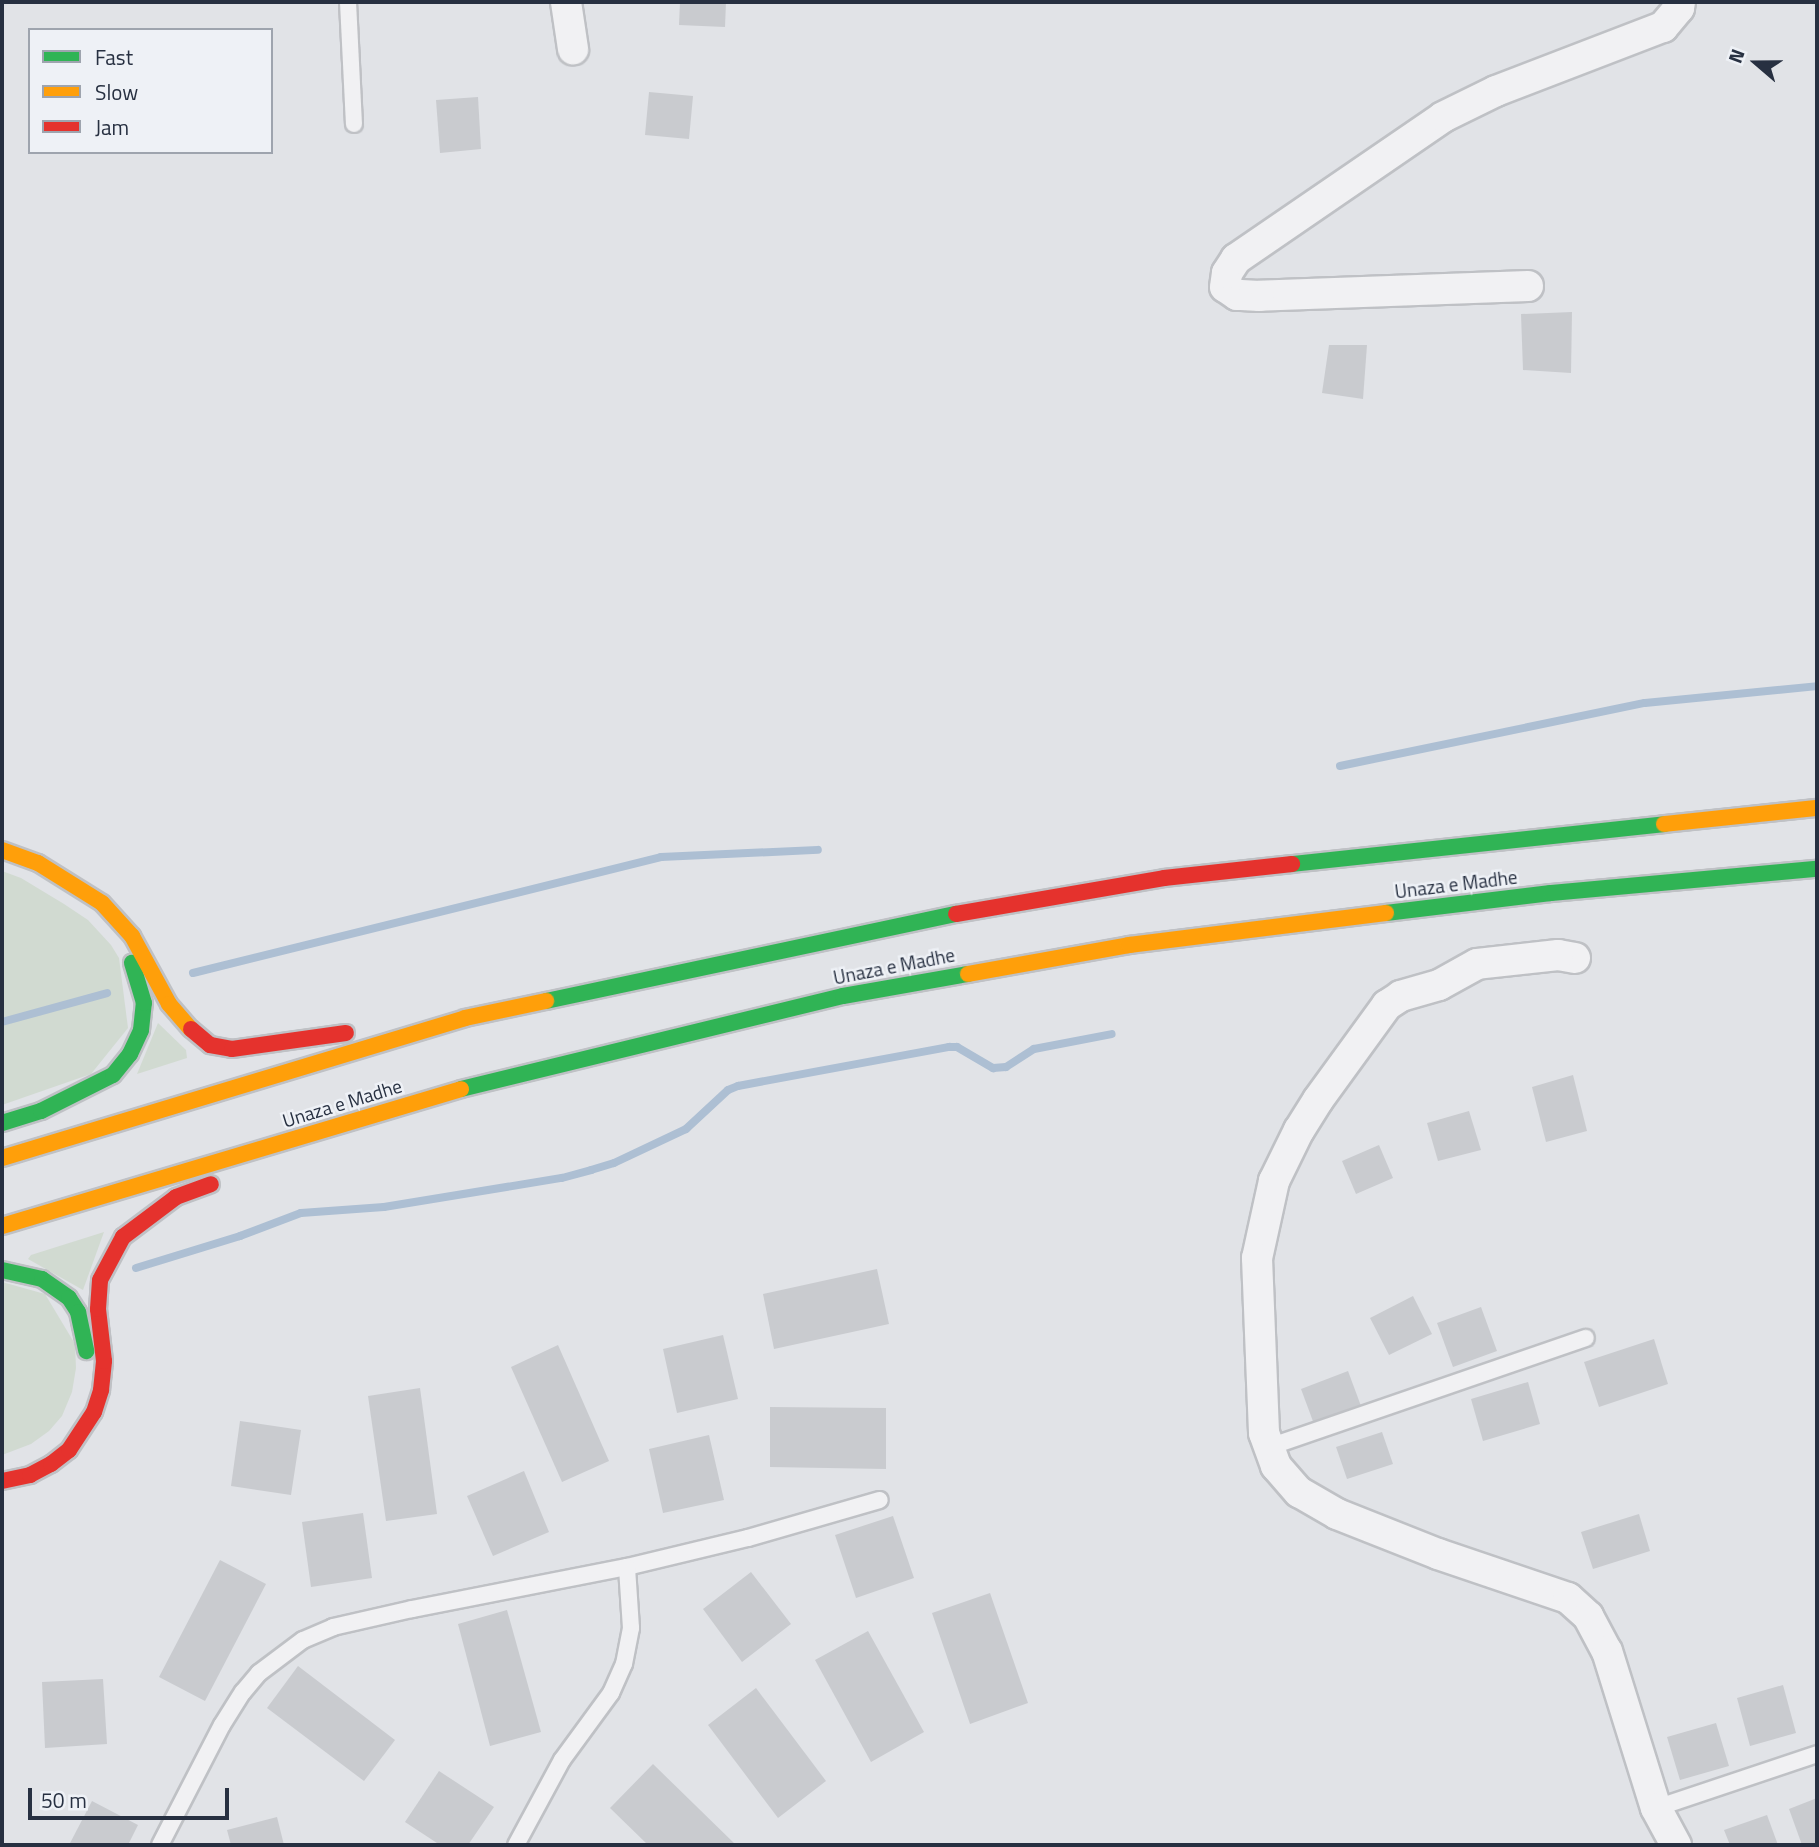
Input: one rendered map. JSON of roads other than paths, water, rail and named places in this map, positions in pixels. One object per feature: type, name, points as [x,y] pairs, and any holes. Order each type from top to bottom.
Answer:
[{"type":"highway","name":"Unaza e Madhe","points":[[2,1157],[465,1018],[951,915],[1164,878],[1817,808]]},
{"type":"highway","points":[[2,849],[38,863],[102,903],[132,936],[169,1004],[184,1023],[210,1045],[232,1049],[372,1028],[465,1018]]},
{"type":"highway","points":[[2,862],[61,890],[104,920],[123,945],[137,973],[144,1003],[141,1030],[130,1054],[113,1075],[41,1111],[2,1122]]},
{"type":"highway","name":"Unaza e Madhe","points":[[2,1226],[485,1083],[843,996],[1129,945],[1550,893],[1817,869]]},
{"type":"highway","points":[[2,1482],[30,1475],[51,1464],[69,1450],[94,1412],[102,1390],[104,1361],[98,1309],[100,1280],[108,1260],[124,1237],[176,1197],[237,1173],[345,1141],[485,1083]]},
{"type":"highway","points":[[2,1270],[42,1279],[69,1298],[78,1312],[85,1335],[85,1373]]},
{"type":"highway","points":[[59,1434],[78,1405]]},
{"type":"highway","points":[[2,1466],[35,1455],[43,1448]]},
{"type":"street","points":[[566,2],[573,49]]},
{"type":"street","points":[[1528,286],[1259,296],[1237,295],[1224,287],[1227,273],[1236,259],[1385,154],[1443,117],[1496,91],[1663,27],[1679,8],[1680,2]]},
{"type":"street","points":[[1576,958],[1558,955],[1477,964],[1438,985],[1394,1001],[1370,1027],[1299,1130],[1274,1181],[1256,1258],[1264,1433],[1276,1466],[1299,1492],[1337,1514],[1438,1554],[1568,1598],[1588,1616],[1607,1651],[1656,1808],[1676,1845]]},
{"type":"lane","points":[[348,2],[354,124]]},
{"type":"lane","points":[[1269,1447],[1586,1338]]},
{"type":"lane","points":[[160,1845],[222,1725],[243,1692],[259,1673],[303,1640],[333,1627],[627,1567],[748,1538],[880,1500]]},
{"type":"lane","points":[[516,1845],[562,1760],[611,1693],[624,1664],[631,1628],[627,1567]]},
{"type":"lane","points":[[1656,1808],[1817,1754]]},
{"type":"waterway","points":[[1340,766],[1645,703],[1817,686]]},
{"type":"waterway","points":[[193,973],[661,857],[818,850]]},
{"type":"waterway","points":[[2,1022],[107,993]]},
{"type":"waterway","points":[[136,1268],[240,1236],[301,1213],[384,1207],[562,1178],[591,1170],[614,1163],[686,1129],[728,1090],[738,1086],[949,1047],[957,1047],[993,1068],[1006,1067],[1034,1049],[1112,1034]]}]
